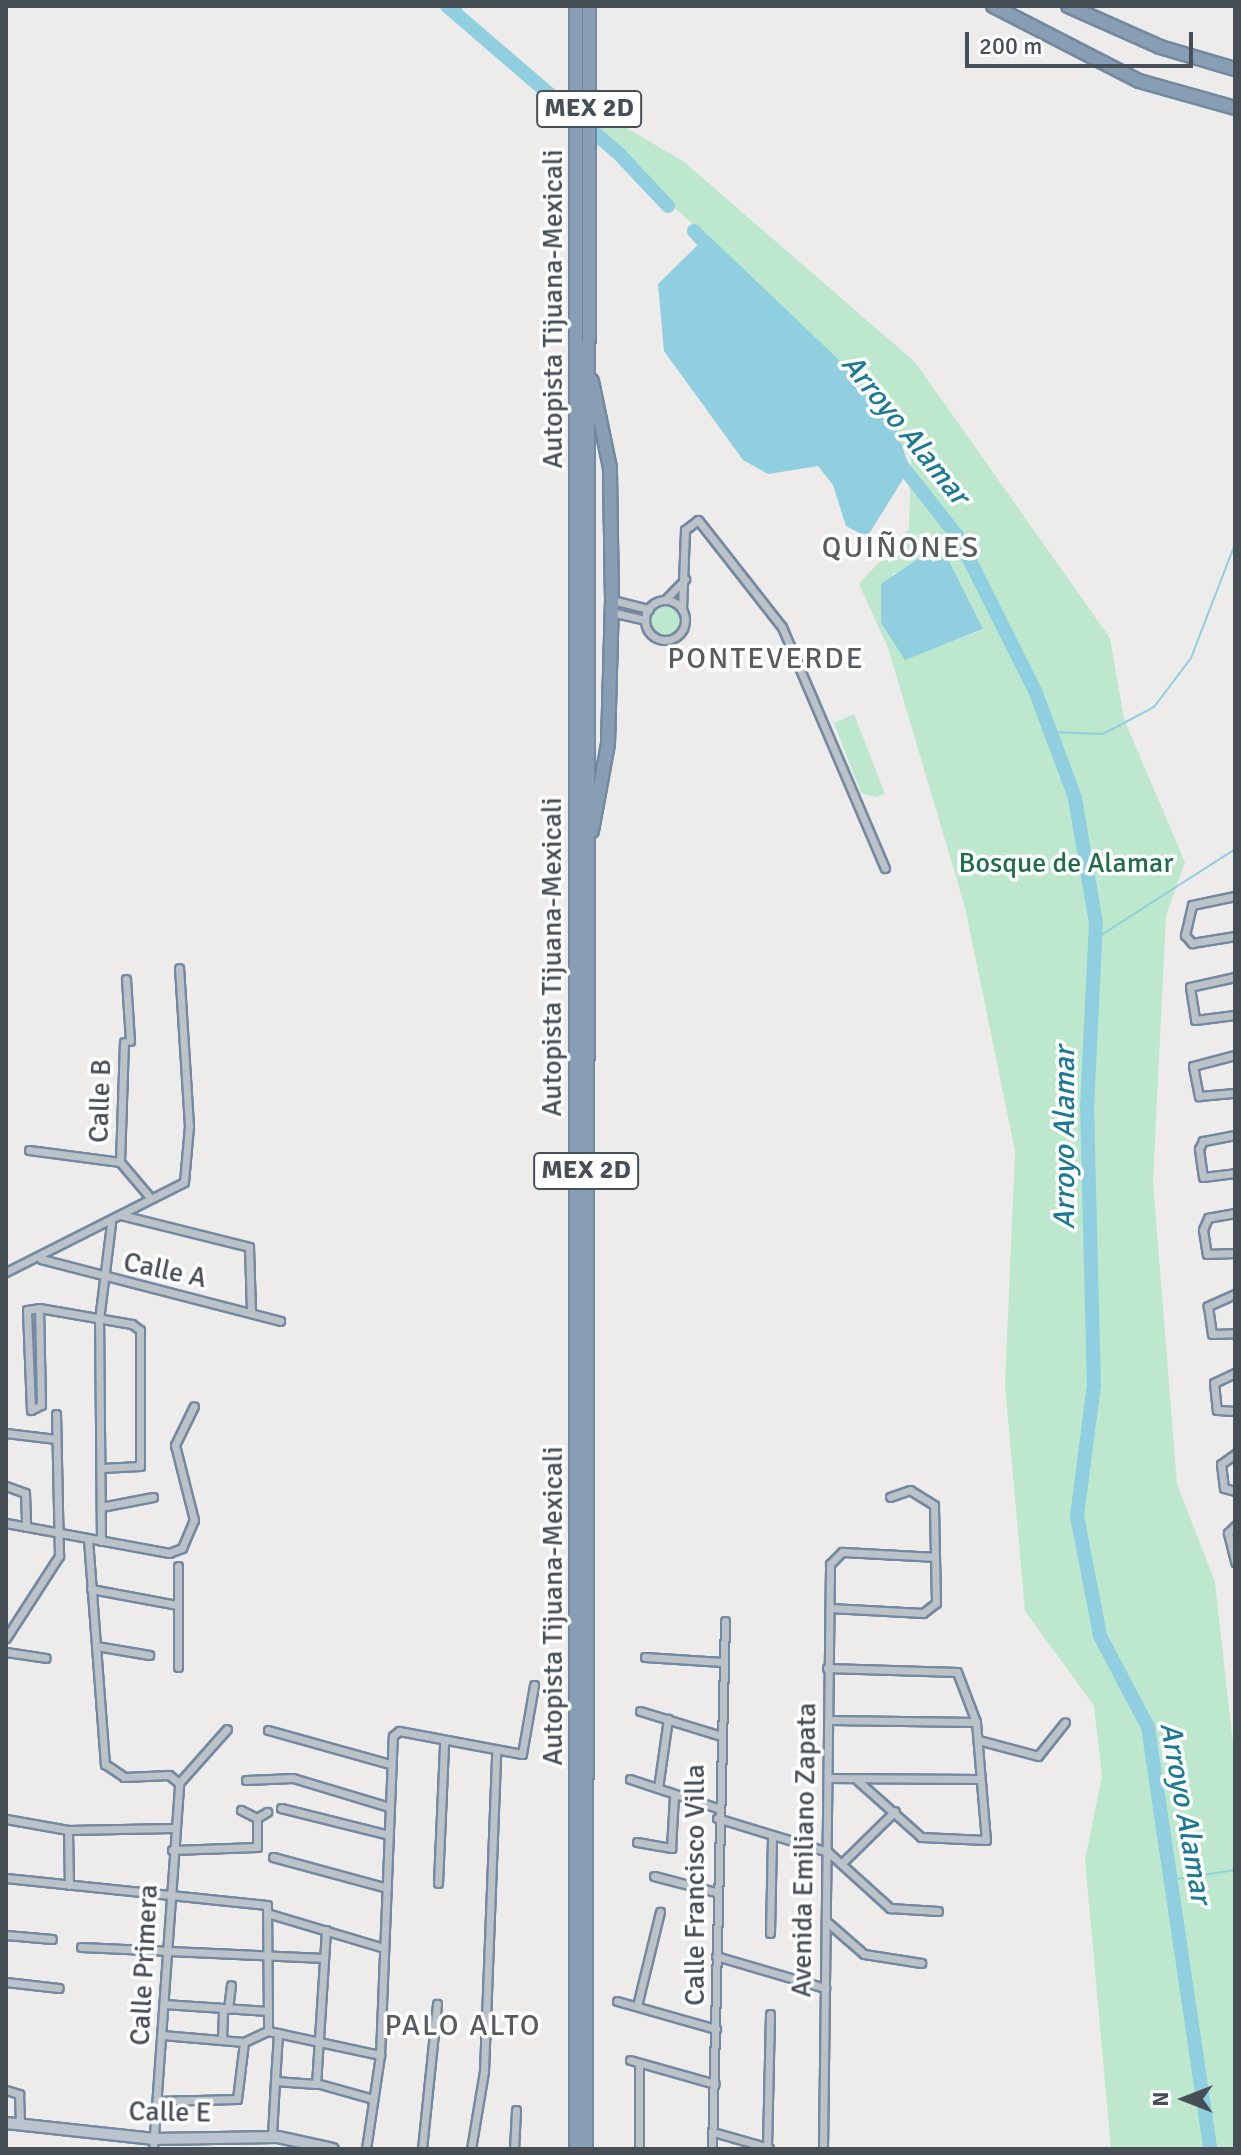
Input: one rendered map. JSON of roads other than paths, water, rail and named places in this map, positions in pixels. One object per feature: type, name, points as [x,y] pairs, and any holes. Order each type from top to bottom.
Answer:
[{"type":"highway","points":[[993,6],[1139,81],[1235,108]]},
{"type":"highway","points":[[1068,6],[1160,47],[1235,69]]},
{"type":"highway","name":"Autopista Tijuana-Mexicali","points":[[576,2149],[582,26],[586,7]]},
{"type":"highway","name":"Autopista Tijuana-Mexicali","points":[[583,194],[588,369],[586,2149]]},
{"type":"highway","points":[[588,369],[610,468],[612,606],[608,744],[588,846]]},
{"type":"highway","points":[[587,2125],[594,2149]]},
{"type":"main road","name":"Calle E","points":[[6,2123],[153,2144],[272,2136],[333,2149]]},
{"type":"street","points":[[612,606],[645,620],[654,636],[671,639],[684,627],[685,530],[698,520],[771,608],[802,670],[885,868]]},
{"type":"street","points":[[612,606],[649,609],[665,600],[685,579]]},
{"type":"street","points":[[665,600],[682,609]]},
{"type":"street","points":[[645,620],[649,609]]},
{"type":"street","points":[[1235,896],[1192,905],[1185,935],[1192,943],[1235,936]]},
{"type":"street","points":[[6,1272],[41,1259],[111,1224],[148,1195],[187,1177],[185,1035],[179,968]]},
{"type":"street","points":[[1235,977],[1190,987],[1195,1020],[1235,1015]]},
{"type":"street","name":"Calle B","points":[[120,1162],[127,1042],[126,979]]},
{"type":"street","points":[[1235,1055],[1193,1066],[1199,1096],[1235,1093]]},
{"type":"street","points":[[1235,1135],[1203,1141],[1199,1149],[1203,1177],[1235,1173]]},
{"type":"street","name":"Calle B","points":[[29,1150],[66,1149],[120,1162],[148,1195]]},
{"type":"street","points":[[1235,1213],[1208,1218],[1203,1230],[1207,1254],[1235,1253]]},
{"type":"street","points":[[121,1215],[249,1247],[251,1311]]},
{"type":"street","points":[[101,1541],[99,1320],[111,1224]]},
{"type":"street","name":"Calle A","points":[[41,1259],[103,1279],[251,1311],[280,1321]]},
{"type":"street","points":[[1235,1294],[1208,1306],[1212,1334],[1235,1333]]},
{"type":"street","points":[[39,1308],[41,1405],[31,1410],[24,1314],[39,1308],[137,1326],[138,1469],[102,1468]]},
{"type":"street","points":[[1235,1373],[1214,1383],[1217,1410],[1235,1411]]},
{"type":"street","points":[[6,1523],[169,1553],[190,1541],[194,1520],[175,1445],[194,1406]]},
{"type":"street","points":[[6,1638],[54,1568],[61,1534],[56,1414]]},
{"type":"street","points":[[6,1433],[56,1439]]},
{"type":"street","points":[[1235,1454],[1221,1464],[1224,1488],[1235,1491]]},
{"type":"street","points":[[6,1486],[25,1493],[26,1527]]},
{"type":"street","points":[[830,1608],[923,1613],[936,1603],[930,1498],[910,1490],[890,1497]]},
{"type":"street","points":[[101,1507],[153,1497]]},
{"type":"street","points":[[1235,1526],[1228,1533],[1235,1562]]},
{"type":"street","points":[[88,1539],[105,1764],[124,1777],[169,1775],[179,1783],[227,1729]]},
{"type":"street","name":"Avenida Emiliano Zapata","points":[[823,2149],[828,1852],[827,1668],[836,1553],[933,1557]]},
{"type":"street","points":[[178,1566],[178,1667]]},
{"type":"street","points":[[91,1589],[177,1605]]},
{"type":"street","points":[[6,1620],[13,1628]]},
{"type":"street","name":"Calle Francisco Villa","points":[[712,2149],[718,1735],[725,1621]]},
{"type":"street","points":[[96,1646],[149,1655]]},
{"type":"street","points":[[6,1652],[46,1658]]},
{"type":"street","points":[[645,1657],[722,1662]]},
{"type":"street","points":[[827,1668],[957,1672],[976,1722],[986,1840],[921,1837],[858,1781]]},
{"type":"street","points":[[366,2149],[380,2055],[390,1764],[394,1732],[496,1754],[528,1749],[534,1685]]},
{"type":"street","points":[[640,1711],[718,1735]]},
{"type":"street","points":[[658,1788],[668,1719]]},
{"type":"street","points":[[829,1720],[976,1722]]},
{"type":"street","points":[[978,1740],[1025,1756],[1049,1751],[1065,1722]]},
{"type":"street","points":[[268,1730],[390,1764]]},
{"type":"street","points":[[438,1883],[444,1743]]},
{"type":"street","points":[[471,2149],[484,2071],[496,1754]]},
{"type":"street","points":[[246,1780],[293,1778],[389,1807]]},
{"type":"street","points":[[828,1778],[858,1781],[980,1779]]},
{"type":"street","points":[[630,1779],[717,1808]]},
{"type":"street","name":"Calle Primera","points":[[153,2144],[168,1955],[173,1828],[179,1783]]},
{"type":"street","points":[[637,1842],[671,1848],[674,1796]]},
{"type":"street","points":[[281,1808],[389,1835]]},
{"type":"street","points":[[241,1810],[257,1818]]},
{"type":"street","points":[[842,1863],[895,1811]]},
{"type":"street","points":[[257,1818],[267,1812]]},
{"type":"street","points":[[172,1850],[257,1847],[257,1818]]},
{"type":"street","points":[[717,1818],[828,1852],[890,1908],[938,1911]]},
{"type":"street","points":[[6,1819],[68,1830],[173,1828]]},
{"type":"street","points":[[68,1830],[69,1885]]},
{"type":"street","points":[[770,1933],[772,1835]]},
{"type":"street","points":[[273,1857],[387,1888]]},
{"type":"street","points":[[654,1876],[716,1892]]},
{"type":"street","points":[[6,1878],[171,1900],[268,1909],[384,1948]]},
{"type":"street","points":[[268,1909],[268,2031]]},
{"type":"street","points":[[637,2006],[660,1912]]},
{"type":"street","points":[[826,1921],[864,1954],[921,1963]]},
{"type":"street","points":[[316,2084],[326,1930]]},
{"type":"street","points":[[6,1935],[52,1939]]},
{"type":"street","points":[[81,1947],[168,1955],[324,1958]]},
{"type":"street","points":[[716,1956],[825,1988]]},
{"type":"street","points":[[6,1982],[59,1988]]},
{"type":"street","points":[[222,2040],[231,1985]]},
{"type":"street","points":[[617,2001],[716,2029]]},
{"type":"street","points":[[164,2004],[268,2011]]},
{"type":"street","points":[[422,2149],[437,2004]]},
{"type":"street","points":[[713,2132],[769,2148],[770,2014]]},
{"type":"street","points":[[162,2035],[244,2042],[268,2031],[380,2055]]},
{"type":"street","points":[[272,2136],[278,2033]]},
{"type":"street","points":[[157,2101],[237,2099],[244,2042]]},
{"type":"street","points":[[630,2060],[715,2084]]},
{"type":"street","points":[[639,2063],[639,2149]]},
{"type":"street","points":[[275,2081],[316,2084],[373,2099]]},
{"type":"street","points":[[6,2090],[19,2094],[20,2125]]},
{"type":"street","points":[[514,2149],[516,2110]]},
{"type":"water","points":[[708,235],[860,380],[896,429],[910,468],[867,537],[846,526],[833,485],[818,466],[768,474],[743,460],[664,351],[658,284]]},
{"type":"water","points":[[931,550],[948,559],[983,629],[905,660],[881,623],[881,584]]},
{"type":"waterway","name":"Arroyo Alamar","points":[[447,6],[620,155],[668,206]]},
{"type":"waterway","points":[[461,6],[462,20]]},
{"type":"waterway","name":"Arroyo Alamar","points":[[694,231],[713,252]]},
{"type":"waterway","name":"Arroyo Alamar","points":[[899,462],[958,537],[1036,693],[1075,798],[1096,923],[1087,1104],[1094,1385],[1077,1516],[1100,1636],[1148,1727],[1210,2149]]},
{"type":"waterway","points":[[1051,732],[1103,734],[1154,707],[1191,658],[1235,544]]},
{"type":"waterway","points":[[1095,939],[1235,849]]},
{"type":"waterway","points":[[1170,1880],[1235,1870]]},
{"type":"district","name":"QUIÑONES","points":[[901,548]]},
{"type":"district","name":"PONTEVERDE","points":[[766,659]]},
{"type":"district","name":"PALO ALTO","points":[[463,2026]]},
{"type":"park label","name":"Bosque de Alamar","points":[[1066,863]]}]
